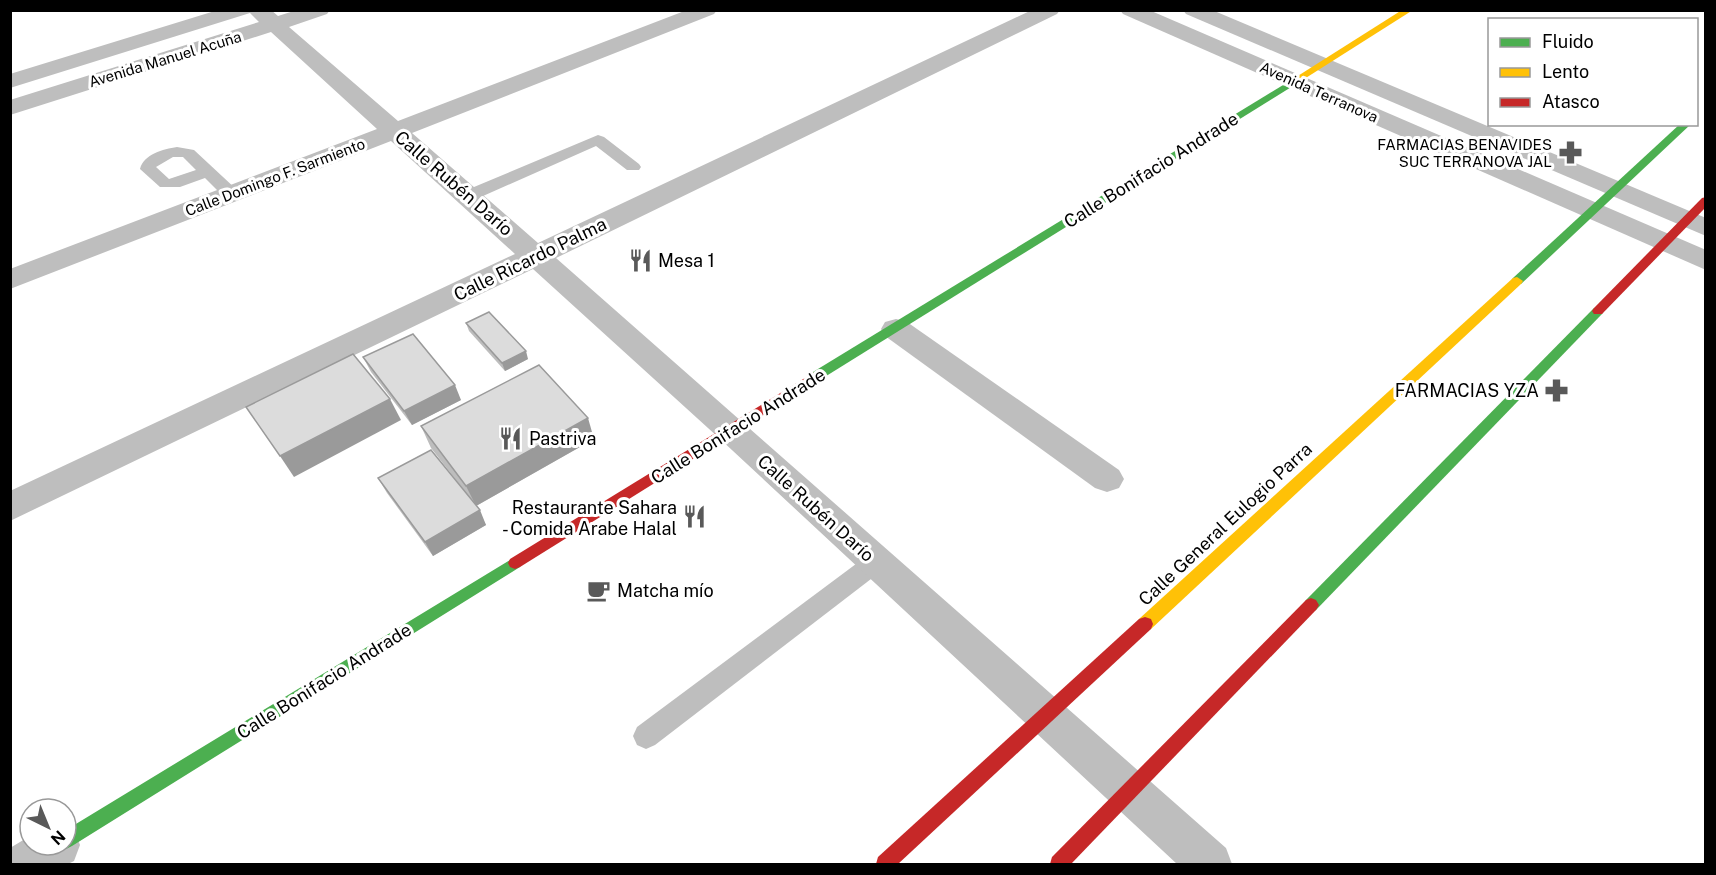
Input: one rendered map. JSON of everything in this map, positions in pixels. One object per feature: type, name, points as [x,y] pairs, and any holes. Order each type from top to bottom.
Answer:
[{"type":"street","name":"Avenida Manuel Acuña","points":[[10,81],[242,10]]},
{"type":"street","name":"Avenida Manuel Acuña","points":[[10,108],[266,18],[320,10]]},
{"type":"street","name":"Calle Domingo F. Sarmiento","points":[[10,280],[707,10]]},
{"type":"street","name":"Calle Ricardo Palma","points":[[10,507],[1050,10]]},
{"type":"street","name":"Avenida Terranova","points":[[1130,10],[1706,261]]},
{"type":"street","name":"Avenida Terranova","points":[[1193,10],[1696,224]]},
{"type":"street","name":"Calle Bonifacio Andrade","points":[[78,833],[1409,10]]},
{"type":"street","name":"Calle Rubén Darío","points":[[266,18],[731,429],[1210,864]]},
{"type":"street","name":"Calle General Eulogio Parra","points":[[885,864],[1684,126]]},
{"type":"street","points":[[1059,864],[1664,243],[1696,224],[1706,200]]},
{"type":"street","points":[[896,329],[1107,479]]},
{"type":"lane","points":[[468,196],[598,140],[633,167]]},
{"type":"lane","points":[[207,171],[231,194]]},
{"type":"lane","points":[[646,736],[876,562]]},
{"type":"building","points":[[489,312],[526,351],[502,363],[466,323]]},
{"type":"building","points":[[413,334],[455,385],[404,411],[363,357]]},
{"type":"building","points":[[353,354],[390,399],[280,456],[246,407]]},
{"type":"building","points":[[539,365],[588,418],[466,486],[421,426]]},
{"type":"building","points":[[431,450],[480,510],[425,542],[378,478]]},
{"type":"traffic: fast","points":[[818,375],[1298,79]]},
{"type":"traffic: fast","points":[[1517,281],[1684,126]]},
{"type":"traffic: fast","points":[[1311,605],[1598,311]]},
{"type":"traffic: fast","points":[[78,833],[515,563]]},
{"type":"traffic: slow","points":[[1298,79],[1409,10]]},
{"type":"traffic: slow","points":[[1145,624],[1517,281]]},
{"type":"traffic: jam","points":[[1598,311],[1706,200]]},
{"type":"traffic: jam","points":[[515,563],[818,375]]},
{"type":"traffic: jam","points":[[1059,864],[1311,605]]},
{"type":"traffic: jam","points":[[885,864],[1145,624]]},
{"type":"place","name":"FARMACIAS BENAVIDES SUC TERRANOVA JAL","points":[[1570,153]]},
{"type":"place","name":"Mesa 1","points":[[640,260]]},
{"type":"place","name":"FARMACIAS YZA","points":[[1557,390]]},
{"type":"place","name":"Pastriva","points":[[511,438]]},
{"type":"place","name":"Restaurante Sahara - Comida Arabe Halal","points":[[695,517]]},
{"type":"place","name":"Matcha mío","points":[[599,590]]}]
